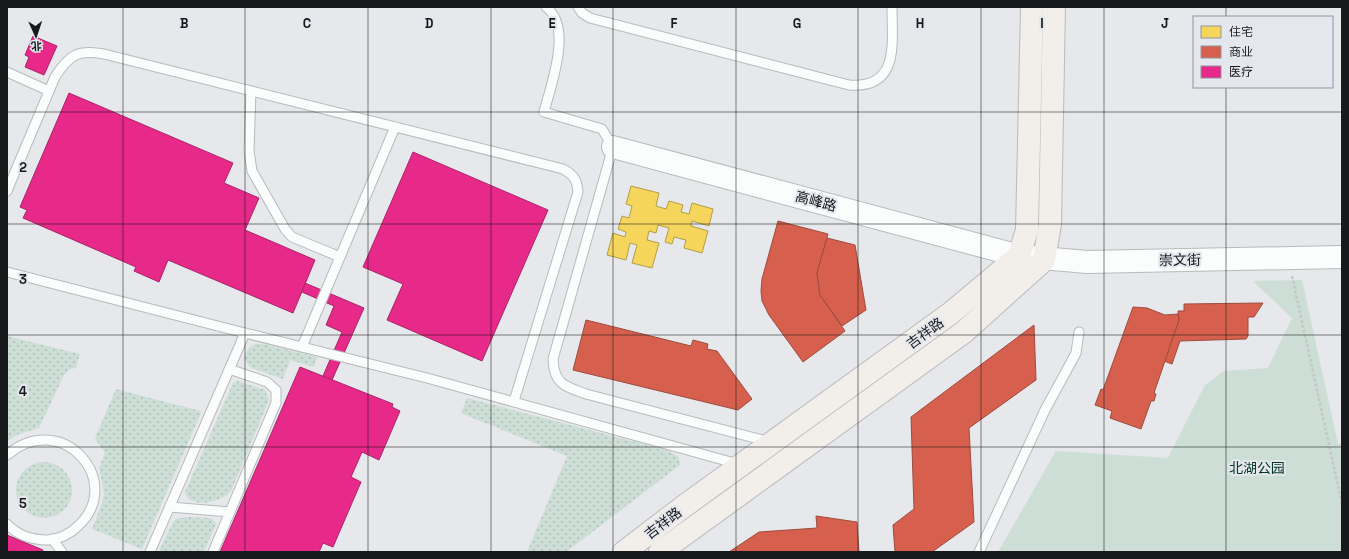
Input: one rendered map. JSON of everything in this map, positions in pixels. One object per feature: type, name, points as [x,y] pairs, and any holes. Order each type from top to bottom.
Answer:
[{"type":"main road","points":[[1019,256],[1027,230],[1032,7]]},
{"type":"main road","points":[[1044,260],[1050,224],[1054,7]]},
{"type":"main road","name":"吉祥路","points":[[624,552],[951,313],[1019,256]]},
{"type":"main road","name":"吉祥路","points":[[660,552],[964,332],[1044,260]]},
{"type":"street","name":"高峰路","points":[[613,147],[1019,256]]},
{"type":"street","name":"崇文街","points":[[1019,256],[1044,260],[1087,262],[1342,256]]},
{"type":"lane","points":[[546,7],[555,16],[559,46],[544,112],[602,129],[613,147],[553,359],[554,372],[559,380],[568,388],[586,394],[773,443]]},
{"type":"lane","points":[[578,7],[582,13],[590,18],[849,85],[862,86],[879,79],[890,63],[892,7]]},
{"type":"lane","points":[[7,191],[55,77],[65,62],[74,55],[84,52],[104,54],[563,169],[572,173],[577,181],[578,192],[514,401]]},
{"type":"lane","points":[[7,72],[49,91]]},
{"type":"lane","points":[[251,91],[249,151],[252,171],[285,229],[292,237],[340,257]]},
{"type":"lane","points":[[302,348],[395,127]]},
{"type":"lane","points":[[7,272],[514,401],[742,465]]},
{"type":"lane","points":[[978,552],[1045,410],[1076,353],[1079,332]]},
{"type":"lane","points":[[150,552],[245,333]]},
{"type":"lane","points":[[213,552],[276,403],[276,390],[267,382],[229,369]]},
{"type":"lane","points":[[7,455],[24,443],[35,440],[58,441],[77,452],[85,460],[90,470],[94,493],[88,514],[73,531],[52,539],[29,538],[19,534],[7,524]]},
{"type":"lane","points":[[170,506],[230,512]]},
{"type":"lane","points":[[52,539],[62,552]]},
{"type":"path","points":[[1288,258],[1342,504]]},
{"type":"green space","name":"北湖公园","points":[[1302,280],[1338,444],[1342,444],[1342,552],[998,552],[1056,451],[1168,458],[1205,385],[1224,371],[1268,368],[1292,318],[1253,281]]},
{"type":"green space","points":[[7,336],[80,354],[76,368],[70,369],[64,375],[39,428],[19,434],[7,441]]},
{"type":"green space","points":[[263,344],[317,357],[314,367],[290,360],[283,379],[250,367],[244,359],[251,346]]},
{"type":"green space","points":[[237,381],[265,390],[269,400],[231,491],[227,495],[214,501],[193,501],[188,498],[185,492],[233,383]]},
{"type":"green space","points":[[116,389],[200,411],[201,413],[142,549],[92,529],[102,504],[104,493],[99,468],[105,453],[95,438]]},
{"type":"green space","points":[[467,398],[670,451],[679,458],[680,465],[566,552],[527,552],[567,456],[461,413]]},
{"type":"green space","points":[[38,462],[50,462],[60,466],[68,474],[72,484],[72,496],[68,506],[60,514],[50,518],[38,518],[28,514],[20,506],[16,496],[16,484],[20,474],[28,466]]},
{"type":"green space","points":[[188,517],[211,518],[216,524],[204,552],[160,552],[173,522],[176,519]]},
{"type":"building: 住宅","points":[[631,186],[659,193],[656,206],[666,209],[669,201],[683,205],[681,212],[689,214],[692,203],[713,209],[709,226],[692,221],[691,226],[708,231],[702,253],[684,248],[686,240],[674,237],[672,244],[665,242],[669,228],[658,225],[656,233],[649,231],[647,240],[659,243],[652,268],[632,263],[637,245],[630,243],[626,260],[607,255],[613,233],[625,237],[626,232],[618,229],[622,216],[629,218],[632,206],[626,204]]},
{"type":"building: 商业","points":[[778,221],[828,234],[817,273],[820,295],[845,331],[803,362],[769,315],[762,301],[762,279]]},
{"type":"building: 商业","points":[[827,238],[855,245],[866,310],[842,326],[820,295],[817,273]]},
{"type":"building: 商业","points":[[1263,303],[1254,317],[1248,317],[1248,336],[1246,339],[1180,341],[1172,364],[1164,361],[1179,320],[1178,311],[1184,311],[1184,304]]},
{"type":"building: 商业","points":[[1133,307],[1147,308],[1165,315],[1178,314],[1179,320],[1154,393],[1156,394],[1154,401],[1151,401],[1141,429],[1110,418],[1112,411],[1095,405],[1101,389],[1103,390]]},
{"type":"building: 商业","points":[[586,320],[691,346],[693,340],[708,344],[707,349],[717,351],[752,399],[738,410],[573,370]]},
{"type":"building: 商业","points":[[1034,325],[1036,380],[969,428],[974,522],[932,552],[895,552],[893,525],[914,509],[911,417]]},
{"type":"building: 商业","points":[[816,516],[857,522],[859,552],[729,552],[759,532],[817,528]]},
{"type":"building: 医疗","points":[[33,36],[57,46],[44,75],[25,67],[29,57],[25,55]]},
{"type":"building: 医疗","points":[[69,93],[233,163],[224,183],[259,198],[245,230],[315,260],[293,313],[168,260],[159,282],[134,271],[136,267],[23,218],[27,210],[20,207]]},
{"type":"building: 医疗","points":[[413,152],[548,210],[482,361],[387,320],[403,284],[363,267]]},
{"type":"building: 医疗","points":[[305,283],[364,308],[332,380],[323,376],[342,332],[326,325],[334,306],[302,292]]},
{"type":"building: 医疗","points":[[300,367],[393,404],[392,407],[400,411],[379,460],[362,452],[351,477],[361,482],[333,547],[323,543],[319,552],[220,552]]},
{"type":"building: 医疗","points":[[7,535],[43,550],[42,552],[7,552]]}]
